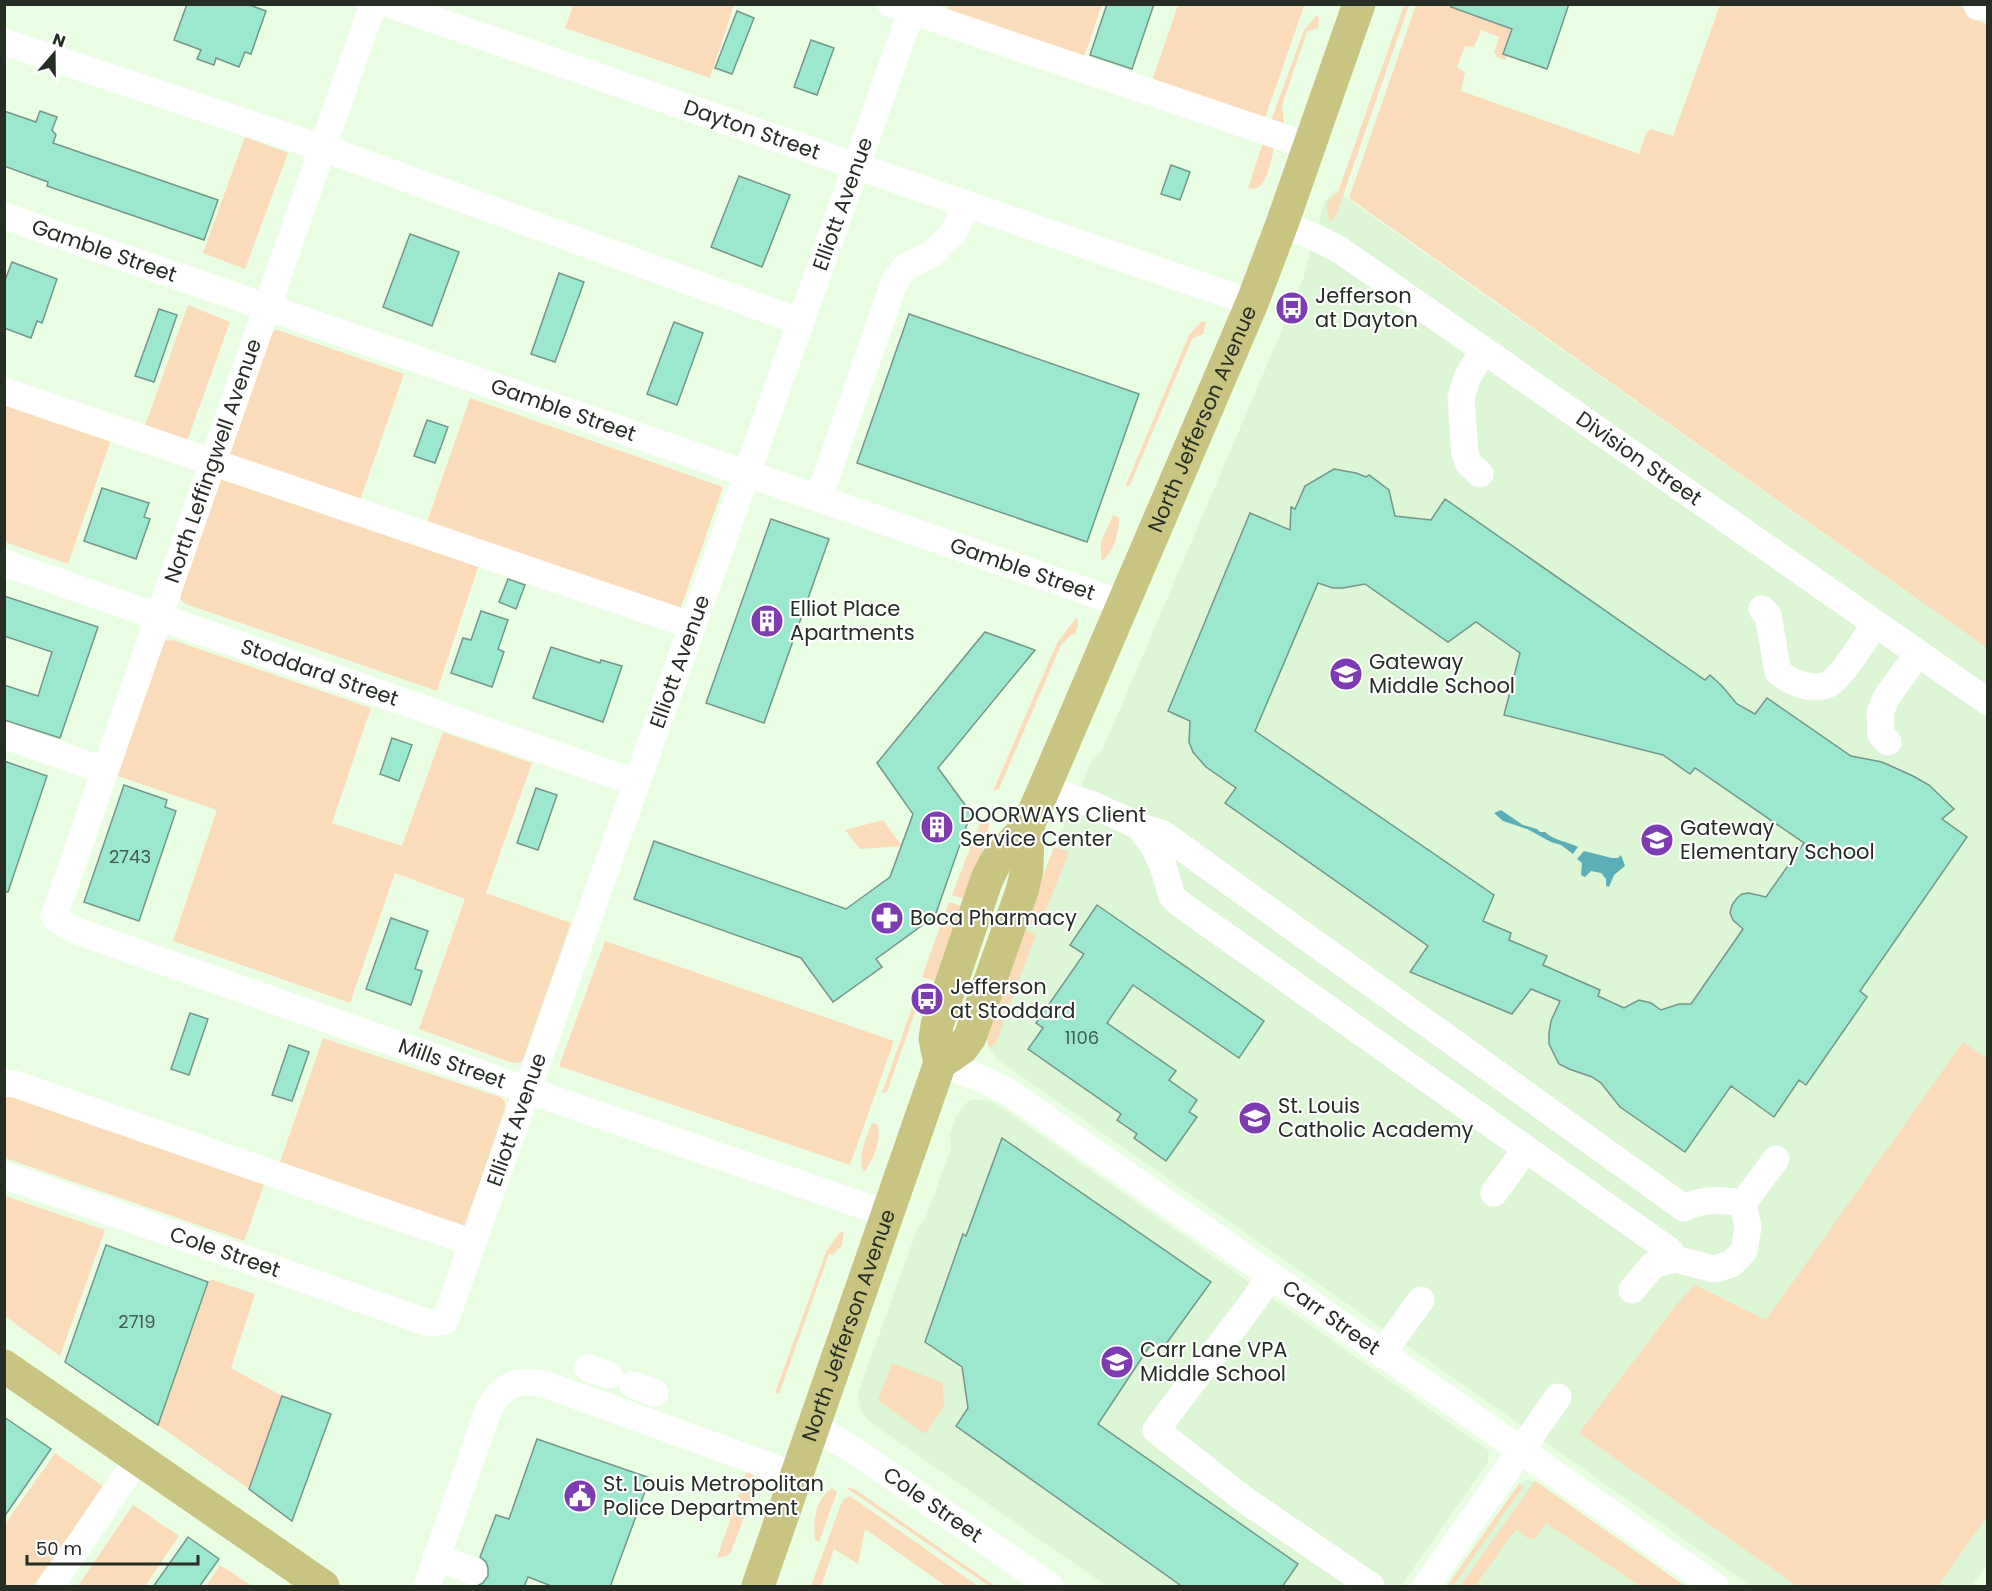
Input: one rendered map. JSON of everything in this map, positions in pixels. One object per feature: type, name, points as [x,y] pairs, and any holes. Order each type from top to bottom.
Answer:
[{"type":"main road","name":"North Jefferson Avenue","points":[[758,1587],[940,1063],[962,1048],[970,1037],[1022,891],[1028,870],[1028,826],[1252,303],[1359,4]]},
{"type":"main road","points":[[4,1366],[317,1585]]},
{"type":"street","name":"North Leffingwell Avenue","points":[[54,916],[373,4]]},
{"type":"street","name":"Dayton Street","points":[[389,4],[1252,303]]},
{"type":"street","points":[[906,7],[1309,146]]},
{"type":"street","name":"Elliott Avenue","points":[[445,1320],[856,166],[906,7]]},
{"type":"street","points":[[4,42],[322,148],[801,322]]},
{"type":"street","points":[[819,498],[894,283],[905,267],[932,254],[956,230],[964,203]]},
{"type":"street","name":"Gamble Street","points":[[4,216],[1123,604]]},
{"type":"street","name":"Division Street","points":[[1282,224],[1340,250],[1917,655],[1988,702]]},
{"type":"street","points":[[1480,474],[1469,464],[1465,454],[1470,406],[1467,378],[1483,351]]},
{"type":"street","points":[[4,391],[693,626]]},
{"type":"street","name":"Stoddard Street","points":[[4,563],[637,783]]},
{"type":"street","points":[[1762,609],[1768,615],[1778,672],[1786,679]]},
{"type":"street","points":[[1757,668],[1796,684],[1828,685],[1837,678],[1874,625]]},
{"type":"street","points":[[1888,742],[1881,735],[1880,713],[1886,699],[1917,655]]},
{"type":"street","points":[[4,735],[105,771]]},
{"type":"street","points":[[1044,788],[1093,805],[1163,834],[1684,1208]]},
{"type":"street","points":[[1139,826],[1154,847],[1172,896],[1179,903],[1672,1255],[1713,1269],[1731,1264],[1744,1251],[1748,1227],[1743,1203],[1776,1159]]},
{"type":"street","name":"Mills Street","points":[[54,916],[74,930],[527,1090],[888,1214]]},
{"type":"street","name":"Carr Street","points":[[940,1063],[980,1078],[1010,1093],[1715,1587]]},
{"type":"street","points":[[4,1083],[26,1088],[473,1243]]},
{"type":"street","points":[[1494,1193],[1526,1149]]},
{"type":"street","name":"Cole Street","points":[[4,1175],[429,1323],[445,1320]]},
{"type":"street","points":[[1672,1255],[1670,1231],[1672,1222],[1684,1208],[1703,1201],[1724,1200],[1743,1203]]},
{"type":"street","points":[[1632,1290],[1653,1265],[1672,1255]]},
{"type":"street","points":[[1270,1275],[1255,1299],[1156,1430],[1245,1500],[1371,1587]]},
{"type":"street","points":[[1382,1354],[1421,1300]]},
{"type":"street","points":[[431,1585],[436,1557],[489,1408],[503,1390],[509,1374],[523,1381],[550,1386],[797,1476]]},
{"type":"street","points":[[1426,1587],[1558,1397]]},
{"type":"street","name":"Cole Street","points":[[814,1427],[855,1451],[1050,1587]]},
{"type":"street","points":[[51,1587],[138,1458]]},
{"type":"street","points":[[436,1557],[473,1571]]},
{"type":"shaded area","points":[[574,4],[734,5],[710,78],[565,28]]},
{"type":"shaded area","points":[[1299,4],[1304,6],[1263,124],[1150,87],[1178,5]]},
{"type":"shaded area","points":[[949,5],[1102,5],[1082,63],[945,15]]},
{"type":"shaded area","points":[[1404,5],[1409,5],[1336,216],[1330,221],[1327,202],[1338,192]]},
{"type":"shaded area","points":[[1416,5],[1466,5],[1464,12],[1512,29],[1503,53],[1507,55],[1505,60],[1497,57],[1494,52],[1499,37],[1481,30],[1474,47],[1465,46],[1457,67],[1465,72],[1461,91],[1639,154],[1650,129],[1673,136],[1720,5],[1959,5],[1988,26],[1987,648],[1349,198]]},
{"type":"shaded area","points":[[1316,16],[1319,17],[1318,28],[1307,32],[1282,105],[1284,123],[1282,126],[1269,126],[1304,30]]},
{"type":"shaded area","points":[[245,137],[288,153],[245,269],[203,253]]},
{"type":"shaded area","points":[[1264,139],[1273,145],[1268,171],[1260,186],[1248,188]]},
{"type":"shaded area","points":[[1335,190],[1987,648],[1987,1564],[1972,1586],[1751,1586],[998,1060],[987,1043],[1037,889],[1092,760],[1102,751],[1279,337],[1303,279],[1325,201]]},
{"type":"shaded area","points":[[188,305],[230,322],[187,441],[145,426]]},
{"type":"shaded area","points":[[1202,321],[1206,322],[1203,334],[1192,339],[1130,485],[1125,487],[1189,335]]},
{"type":"shaded area","points":[[278,330],[404,374],[359,503],[227,457],[273,331]]},
{"type":"shaded area","points":[[470,398],[723,487],[679,613],[426,525]]},
{"type":"shaded area","points":[[5,399],[112,437],[68,564],[5,542]]},
{"type":"shaded area","points":[[222,471],[480,562],[437,691],[186,604],[181,600],[180,593]]},
{"type":"shaded area","points":[[1113,515],[1119,518],[1117,535],[1113,547],[1103,561],[1101,542]]},
{"type":"shaded area","points":[[1077,617],[1078,625],[1075,635],[1072,634],[1061,645],[999,789],[993,791],[1057,643]]},
{"type":"shaded area","points":[[173,640],[371,708],[332,823],[402,846],[443,732],[532,763],[486,893],[571,923],[522,1062],[513,1063],[419,1029],[465,899],[395,873],[350,1003],[173,941],[217,810],[115,775],[164,641]]},
{"type":"shaded area","points":[[883,820],[902,846],[860,849],[845,830]]},
{"type":"shaded area","points":[[981,820],[989,823],[988,835],[964,899],[952,895]]},
{"type":"shaded area","points":[[1054,847],[1069,852],[1039,927],[1026,922]]},
{"type":"shaded area","points":[[949,902],[962,906],[935,981],[922,977]]},
{"type":"shaded area","points":[[1023,929],[1036,934],[996,1043],[989,1048],[986,1035]]},
{"type":"shaded area","points":[[605,941],[894,1041],[850,1165],[559,1066]]},
{"type":"shaded area","points":[[917,993],[926,997],[917,1007],[887,1092],[882,1093]]},
{"type":"shaded area","points":[[323,1038],[500,1097],[505,1101],[505,1108],[464,1229],[279,1165]]},
{"type":"shaded area","points":[[1963,1042],[1987,1058],[1987,1516],[1938,1586],[1797,1586],[1579,1433],[1677,1304],[1695,1285],[1766,1320]]},
{"type":"shaded area","points":[[5,1088],[266,1179],[244,1241],[5,1158]]},
{"type":"shaded area","name":"Carr Lane VPA Middle School","points":[[976,1099],[995,1103],[1489,1451],[1488,1462],[1401,1586],[1107,1586],[873,1424],[862,1413],[858,1398],[859,1390],[918,1227],[925,1219],[951,1149],[950,1134],[956,1117],[968,1101]]},
{"type":"shaded area","points":[[872,1123],[878,1125],[878,1143],[874,1156],[864,1172],[861,1160]]},
{"type":"shaded area","points":[[5,1196],[105,1230],[60,1356],[5,1316]]},
{"type":"shaded area","points":[[844,1231],[842,1245],[833,1255],[829,1254],[779,1394],[775,1393],[826,1252],[839,1233]]},
{"type":"shaded area","points":[[210,1279],[255,1294],[231,1368],[282,1396],[249,1489],[158,1425]]},
{"type":"shaded area","points":[[892,1363],[943,1383],[944,1406],[925,1434],[878,1400]]},
{"type":"shaded area","points":[[55,1453],[104,1487],[33,1586],[5,1586],[5,1524]]},
{"type":"shaded area","points":[[747,1471],[754,1476],[756,1486],[731,1552],[727,1556],[717,1558]]},
{"type":"shaded area","points":[[1527,1480],[1535,1481],[1685,1586],[1447,1586],[1519,1484]]},
{"type":"shaded area","points":[[1535,1481],[1685,1586],[1640,1586],[1546,1523],[1535,1539],[1529,1539],[1516,1529],[1475,1586],[1460,1586]]},
{"type":"shaded area","points":[[1519,1484],[1523,1487],[1453,1586],[1447,1586]]},
{"type":"shaded area","points":[[849,1487],[995,1586],[989,1586],[848,1489]]},
{"type":"shaded area","points":[[832,1488],[837,1492],[819,1542],[815,1540],[816,1511],[822,1498]]},
{"type":"shaded area","points":[[850,1496],[978,1586],[946,1586],[865,1529],[858,1564],[834,1549],[821,1586],[811,1586],[841,1504]]},
{"type":"shaded area","points":[[133,1505],[179,1536],[145,1586],[78,1586]]},
{"type":"shaded area","points":[[220,1565],[252,1586],[206,1586]]},
{"type":"water","points":[[1501,810],[1523,825],[1578,847],[1573,854],[1561,845],[1503,821],[1494,813]]},
{"type":"water","points":[[1584,851],[1612,858],[1618,858],[1621,855],[1625,866],[1614,875],[1609,887],[1606,886],[1606,879],[1601,873],[1591,871],[1585,877],[1581,875],[1582,863],[1577,859]]},
{"type":"building","points":[[187,4],[247,4],[266,11],[251,54],[245,52],[239,67],[216,58],[214,65],[197,59],[201,50],[174,40]]},
{"type":"building","points":[[1107,4],[1154,4],[1132,69],[1090,55]]},
{"type":"building","points":[[1451,4],[1569,4],[1547,69],[1503,54],[1512,29],[1451,7]]},
{"type":"building","points":[[737,11],[754,18],[732,74],[715,68]]},
{"type":"building","points":[[811,40],[834,48],[817,95],[794,87]]},
{"type":"building","points":[[4,111],[36,122],[40,111],[57,117],[52,130],[56,135],[53,143],[218,200],[204,240],[47,186],[48,182],[4,166]]},
{"type":"building","points":[[1171,165],[1190,172],[1180,200],[1161,194]]},
{"type":"building","points":[[739,176],[790,195],[762,267],[711,247]]},
{"type":"building","points":[[410,234],[459,252],[432,326],[383,307]]},
{"type":"building","points":[[12,262],[57,279],[42,323],[37,321],[31,338],[4,328],[4,283]]},
{"type":"building","points":[[559,273],[584,282],[555,362],[531,354]]},
{"type":"building","points":[[159,309],[177,315],[154,382],[135,376]]},
{"type":"building","points":[[909,314],[1139,394],[1087,542],[857,463]]},
{"type":"building","points":[[674,322],[703,333],[677,405],[647,394]]},
{"type":"building","points":[[427,420],[448,427],[435,463],[414,456]]},
{"type":"building","points":[[1334,469],[1366,477],[1369,475],[1389,490],[1395,516],[1431,520],[1445,499],[1705,680],[1710,675],[1737,704],[1755,714],[1767,698],[1851,756],[1882,762],[1929,785],[1954,809],[1942,819],[1967,837],[1860,991],[1867,997],[1806,1085],[1799,1080],[1774,1117],[1731,1086],[1685,1152],[1620,1107],[1601,1083],[1559,1064],[1549,1044],[1549,1033],[1551,1021],[1560,1001],[1531,989],[1512,1014],[1410,972],[1428,946],[1225,803],[1236,788],[1206,767],[1193,752],[1189,742],[1190,721],[1168,711],[1250,513],[1290,530],[1291,507],[1295,509],[1305,486]],"holes":[[[1318,583],[1333,588],[1365,584],[1448,642],[1476,622],[1520,653],[1504,715],[1663,755],[1690,774],[1695,768],[1804,843],[1766,897],[1749,893],[1742,894],[1732,905],[1730,913],[1733,920],[1743,929],[1691,1004],[1679,1004],[1661,1010],[1651,1003],[1639,1000],[1624,1008],[1598,996],[1600,990],[1543,965],[1547,956],[1509,940],[1511,933],[1483,921],[1494,895],[1255,731]]]},
{"type":"building","points":[[102,488],[149,503],[144,517],[150,519],[136,559],[84,541]]},
{"type":"building","name":"Elliot Place Apartments","points":[[771,519],[829,539],[764,723],[706,703]]},
{"type":"building","points":[[508,579],[525,585],[516,609],[499,602]]},
{"type":"building","points":[[4,596],[98,627],[60,738],[4,720],[4,685],[38,696],[52,652],[4,636]]},
{"type":"building","points":[[481,611],[508,620],[498,649],[504,652],[492,687],[451,673],[463,638],[471,640]]},
{"type":"building","name":"DOORWAYS Client Service Center","points":[[985,632],[1035,650],[938,768],[971,813],[935,916],[876,959],[882,967],[833,1002],[801,958],[634,899],[654,841],[846,909],[890,877],[913,814],[877,763]]},
{"type":"building","points":[[551,647],[600,663],[601,660],[622,666],[603,722],[533,698]]},
{"type":"building","points":[[392,738],[412,745],[399,781],[380,774]]},
{"type":"building","points":[[4,761],[47,776],[8,892],[4,892]]},
{"type":"building","points":[[124,785],[167,800],[165,807],[176,811],[139,921],[84,902]]},
{"type":"building","points":[[536,788],[557,795],[538,850],[517,843]]},
{"type":"building","name":"St. Louis Catholic Academy","points":[[1097,905],[1264,1021],[1239,1058],[1133,985],[1107,1023],[1176,1071],[1169,1080],[1197,1100],[1189,1112],[1197,1117],[1166,1161],[1134,1138],[1137,1134],[1117,1120],[1121,1114],[1028,1049],[1043,1028],[1036,1023],[1084,954],[1070,945]]},
{"type":"building","points":[[391,918],[428,931],[415,969],[422,971],[411,1005],[366,989]]},
{"type":"building","points":[[190,1013],[208,1019],[189,1075],[171,1069]]},
{"type":"building","points":[[289,1045],[309,1052],[292,1101],[272,1095]]},
{"type":"building","name":"Carr Lane VPA Middle School","points":[[1002,1138],[1211,1282],[1166,1344],[1149,1347],[1098,1424],[1298,1564],[1282,1587],[1183,1587],[956,1426],[968,1408],[962,1367],[925,1342],[963,1234],[966,1236]]},
{"type":"building","points":[[106,1245],[208,1282],[158,1425],[65,1362]]},
{"type":"building","points":[[282,1396],[331,1414],[292,1521],[249,1489]]},
{"type":"building","points":[[4,1417],[51,1449],[4,1517]]},
{"type":"building","name":"St. Louis Metropolitan Police Department","points":[[537,1439],[650,1478],[610,1587],[554,1587],[528,1577],[524,1587],[475,1587],[483,1583],[488,1576],[486,1562],[480,1557],[496,1515],[509,1519]]},
{"type":"building","points":[[188,1537],[219,1559],[199,1587],[153,1587]]},
{"type":"place","name":"Jefferson at Dayton","points":[[1292,308]]},
{"type":"place","name":"Elliot Place Apartments","points":[[767,621]]},
{"type":"place","name":"Gateway Middle School","points":[[1346,674]]},
{"type":"place","name":"DOORWAYS Client Service Center","points":[[937,827]]},
{"type":"place","name":"Gateway Elementary School","points":[[1657,840]]},
{"type":"place","name":"Boca Pharmacy","points":[[887,918]]},
{"type":"place","name":"Jefferson at Stoddard","points":[[927,999]]},
{"type":"place","name":"St. Louis Catholic Academy","points":[[1255,1118]]},
{"type":"place","name":"Carr Lane VPA Middle School","points":[[1117,1362]]},
{"type":"place","name":"St. Louis Metropolitan Police Department","points":[[580,1496]]}]
